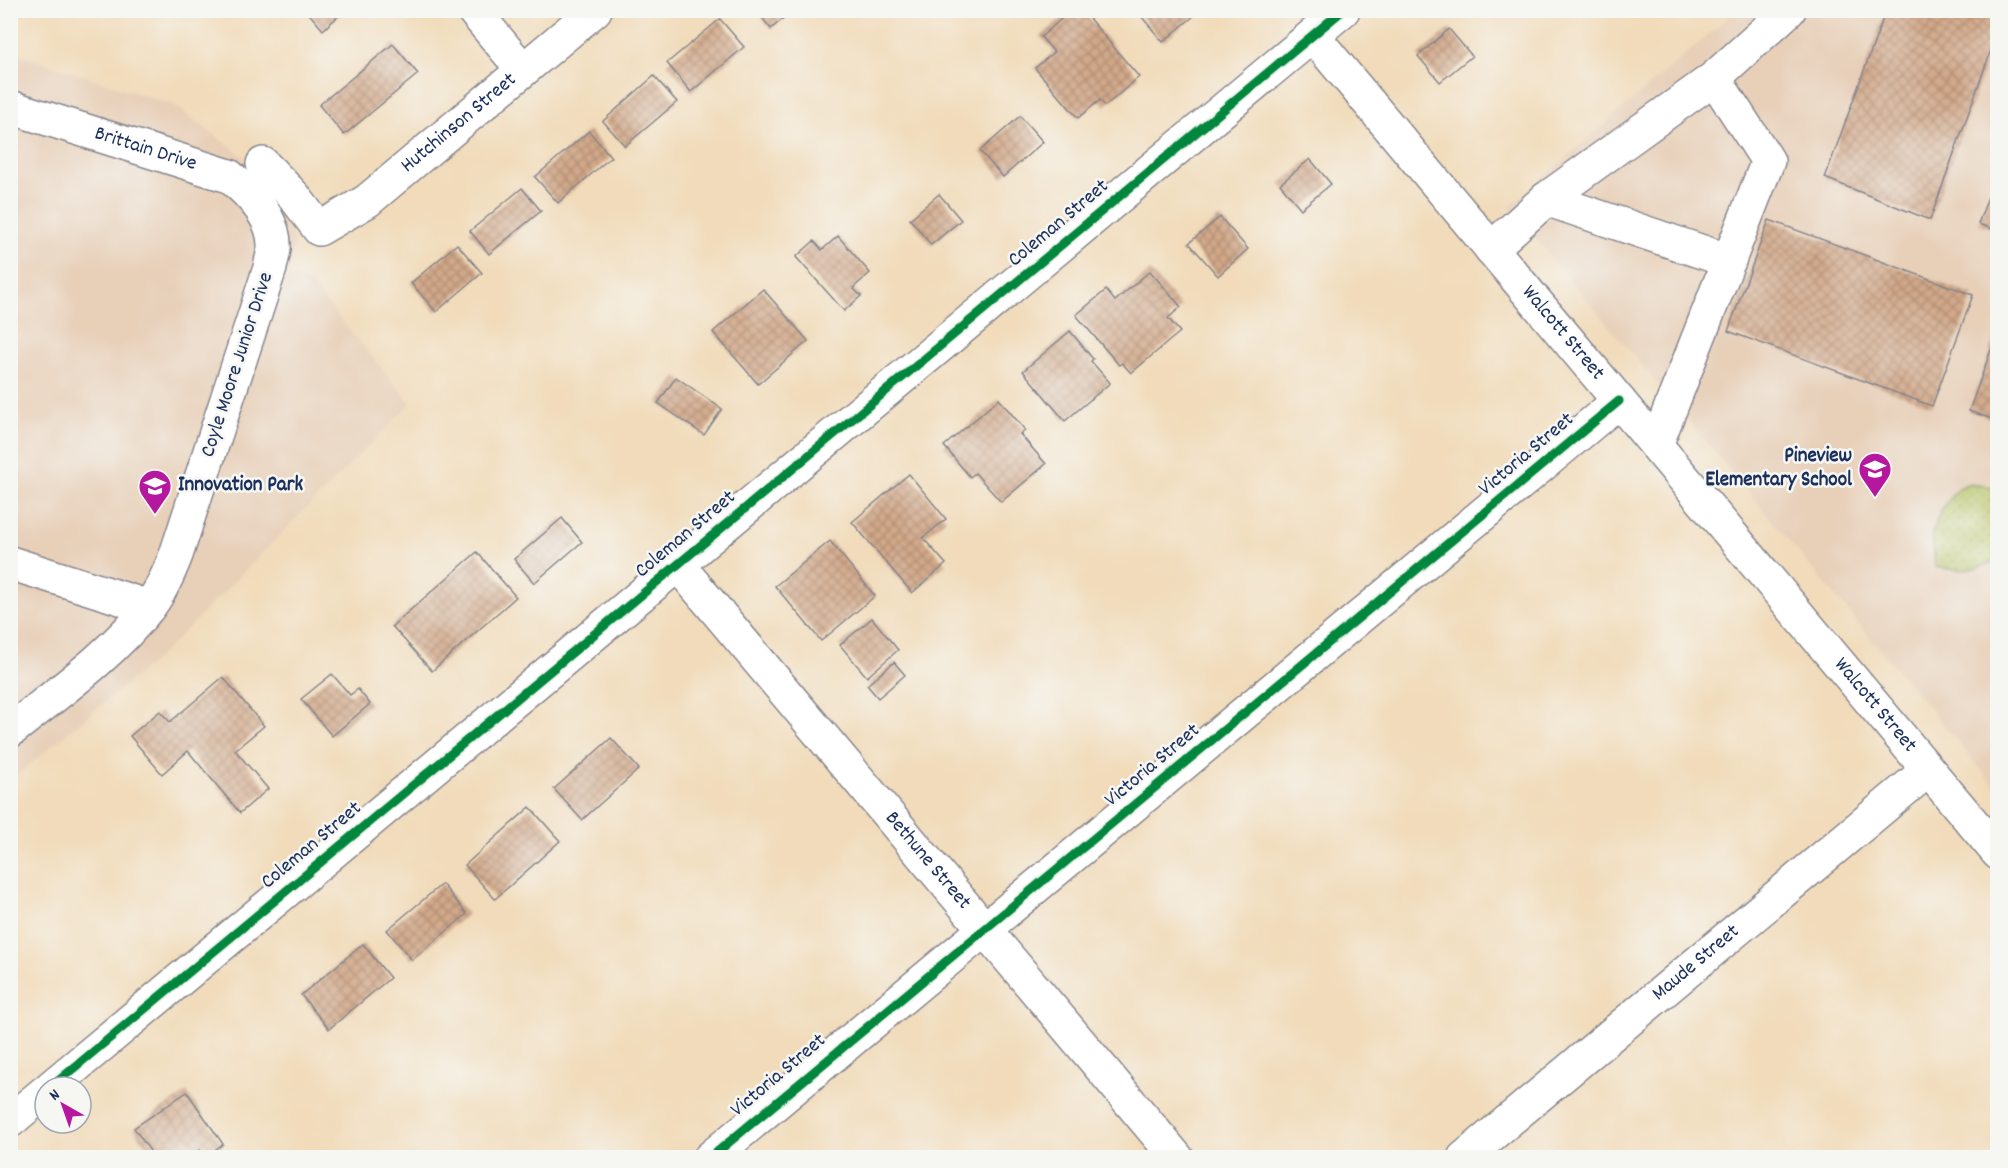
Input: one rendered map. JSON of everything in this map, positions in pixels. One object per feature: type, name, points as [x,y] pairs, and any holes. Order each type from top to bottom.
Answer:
[{"type":"street","points":[[473,10],[523,70]]},
{"type":"street","name":"Hutchinson Street","points":[[263,164],[294,196],[319,230],[367,201],[595,10]]},
{"type":"street","name":"Coleman Street","points":[[65,1075],[1343,10]]},
{"type":"street","points":[[1491,249],[1546,199],[1714,78],[1789,10]]},
{"type":"street","name":"Walcott Street","points":[[1313,36],[1998,853]]},
{"type":"street","points":[[1656,445],[1768,161],[1714,78]]},
{"type":"street","name":"Brittain Drive","points":[[10,107],[229,176],[244,188],[265,216]]},
{"type":"street","points":[[1546,199],[1729,261]]},
{"type":"street","name":"Coyle Moore Junior Drive","points":[[10,731],[129,631],[149,607],[166,579],[176,555],[270,268],[274,248],[272,230],[265,216]]},
{"type":"street","name":"Victoria Street","points":[[710,1158],[1619,402]]},
{"type":"street","points":[[10,563],[149,607]]},
{"type":"street","name":"Bethune Street","points":[[678,565],[1177,1158]]},
{"type":"street","name":"Maude Street","points":[[1464,1158],[1928,770]]},
{"type":"street","points":[[10,1121],[33,1102]]},
{"type":"shaded area","name":"Pineview Elementary School","points":[[1736,11],[1997,11],[1997,789],[1509,207]]},
{"type":"shaded area","name":"Innovation Park","points":[[11,52],[174,105],[243,156],[286,210],[294,242],[289,275],[308,281],[411,403],[162,654],[11,780]]},
{"type":"green space","points":[[1967,484],[1994,487],[1997,492],[1997,559],[1975,568],[1935,567],[1932,532],[1941,511],[1957,489]]},
{"type":"building","points":[[306,10],[345,10],[323,30]]},
{"type":"building","points":[[756,10],[793,10],[771,29]]},
{"type":"building","points":[[1071,10],[1082,10],[1139,77],[1105,106],[1100,100],[1078,118],[1035,68],[1054,52],[1041,37]]},
{"type":"building","points":[[1148,10],[1191,10],[1195,15],[1163,42],[1141,16]]},
{"type":"building","points":[[1886,10],[1998,10],[1998,31],[1930,220],[1825,178]]},
{"type":"building","points":[[720,19],[744,47],[691,92],[667,63]]},
{"type":"building","points":[[1449,29],[1472,56],[1440,82],[1418,56]]},
{"type":"building","points":[[393,44],[418,74],[344,135],[319,105]]},
{"type":"building","points":[[654,76],[677,102],[625,146],[603,121]]},
{"type":"building","points":[[1020,116],[1043,142],[1003,177],[980,151]]},
{"type":"building","points":[[589,131],[611,157],[558,203],[535,177]]},
{"type":"building","points":[[1310,159],[1331,184],[1301,209],[1280,184]]},
{"type":"building","points":[[1998,173],[1998,231],[1978,224]]},
{"type":"building","points":[[522,188],[541,211],[489,254],[470,231]]},
{"type":"building","points":[[939,194],[961,220],[931,245],[910,219]]},
{"type":"building","points":[[1220,217],[1248,249],[1218,276],[1189,243]]},
{"type":"building","points":[[1769,220],[1973,295],[1932,406],[1728,331]]},
{"type":"building","points":[[838,236],[870,273],[853,288],[861,296],[844,311],[796,257],[814,241],[822,250]]},
{"type":"building","points":[[457,244],[482,273],[436,312],[411,283]]},
{"type":"building","points":[[1150,271],[1181,307],[1168,318],[1180,332],[1131,373],[1122,363],[1119,365],[1076,315],[1106,290],[1115,301]]},
{"type":"building","points":[[763,289],[808,341],[758,384],[713,332]]},
{"type":"building","points":[[1070,331],[1110,383],[1065,421],[1023,371]]},
{"type":"building","points":[[1998,333],[1998,421],[1969,411]]},
{"type":"building","points":[[676,377],[722,409],[704,435],[658,403]]},
{"type":"building","points":[[999,399],[1025,430],[1020,434],[1046,464],[1001,502],[975,473],[970,477],[944,446]]},
{"type":"building","points":[[909,474],[946,519],[923,538],[946,564],[912,593],[852,522]]},
{"type":"building","points":[[562,518],[582,542],[534,583],[514,559]]},
{"type":"building","points":[[830,541],[875,596],[821,641],[775,586]]},
{"type":"building","points":[[477,552],[516,597],[432,671],[392,626]]},
{"type":"building","points":[[872,618],[898,650],[867,677],[840,645]]},
{"type":"building","points":[[894,662],[905,675],[878,698],[867,685]]},
{"type":"building","points":[[332,674],[350,695],[358,689],[370,704],[332,736],[301,699]]},
{"type":"building","points":[[223,677],[264,726],[235,750],[268,789],[240,813],[188,751],[162,774],[130,736],[160,711],[170,722]]},
{"type":"building","points":[[611,738],[639,769],[582,820],[554,789]]},
{"type":"building","points":[[530,807],[560,841],[495,899],[465,865]]},
{"type":"building","points":[[442,884],[467,914],[412,960],[387,930]]},
{"type":"building","points":[[363,944],[390,978],[329,1029],[301,995]]},
{"type":"building","points":[[187,1092],[223,1144],[205,1157],[200,1150],[189,1158],[155,1158],[134,1128]]},
{"type":"cycle path","points":[[65,1075],[1343,10]]},
{"type":"cycle path","points":[[710,1158],[1619,401]]},
{"type":"place","name":"Pineview Elementary School","points":[[1875,498]]},
{"type":"place","name":"Innovation Park","points":[[155,515]]}]
